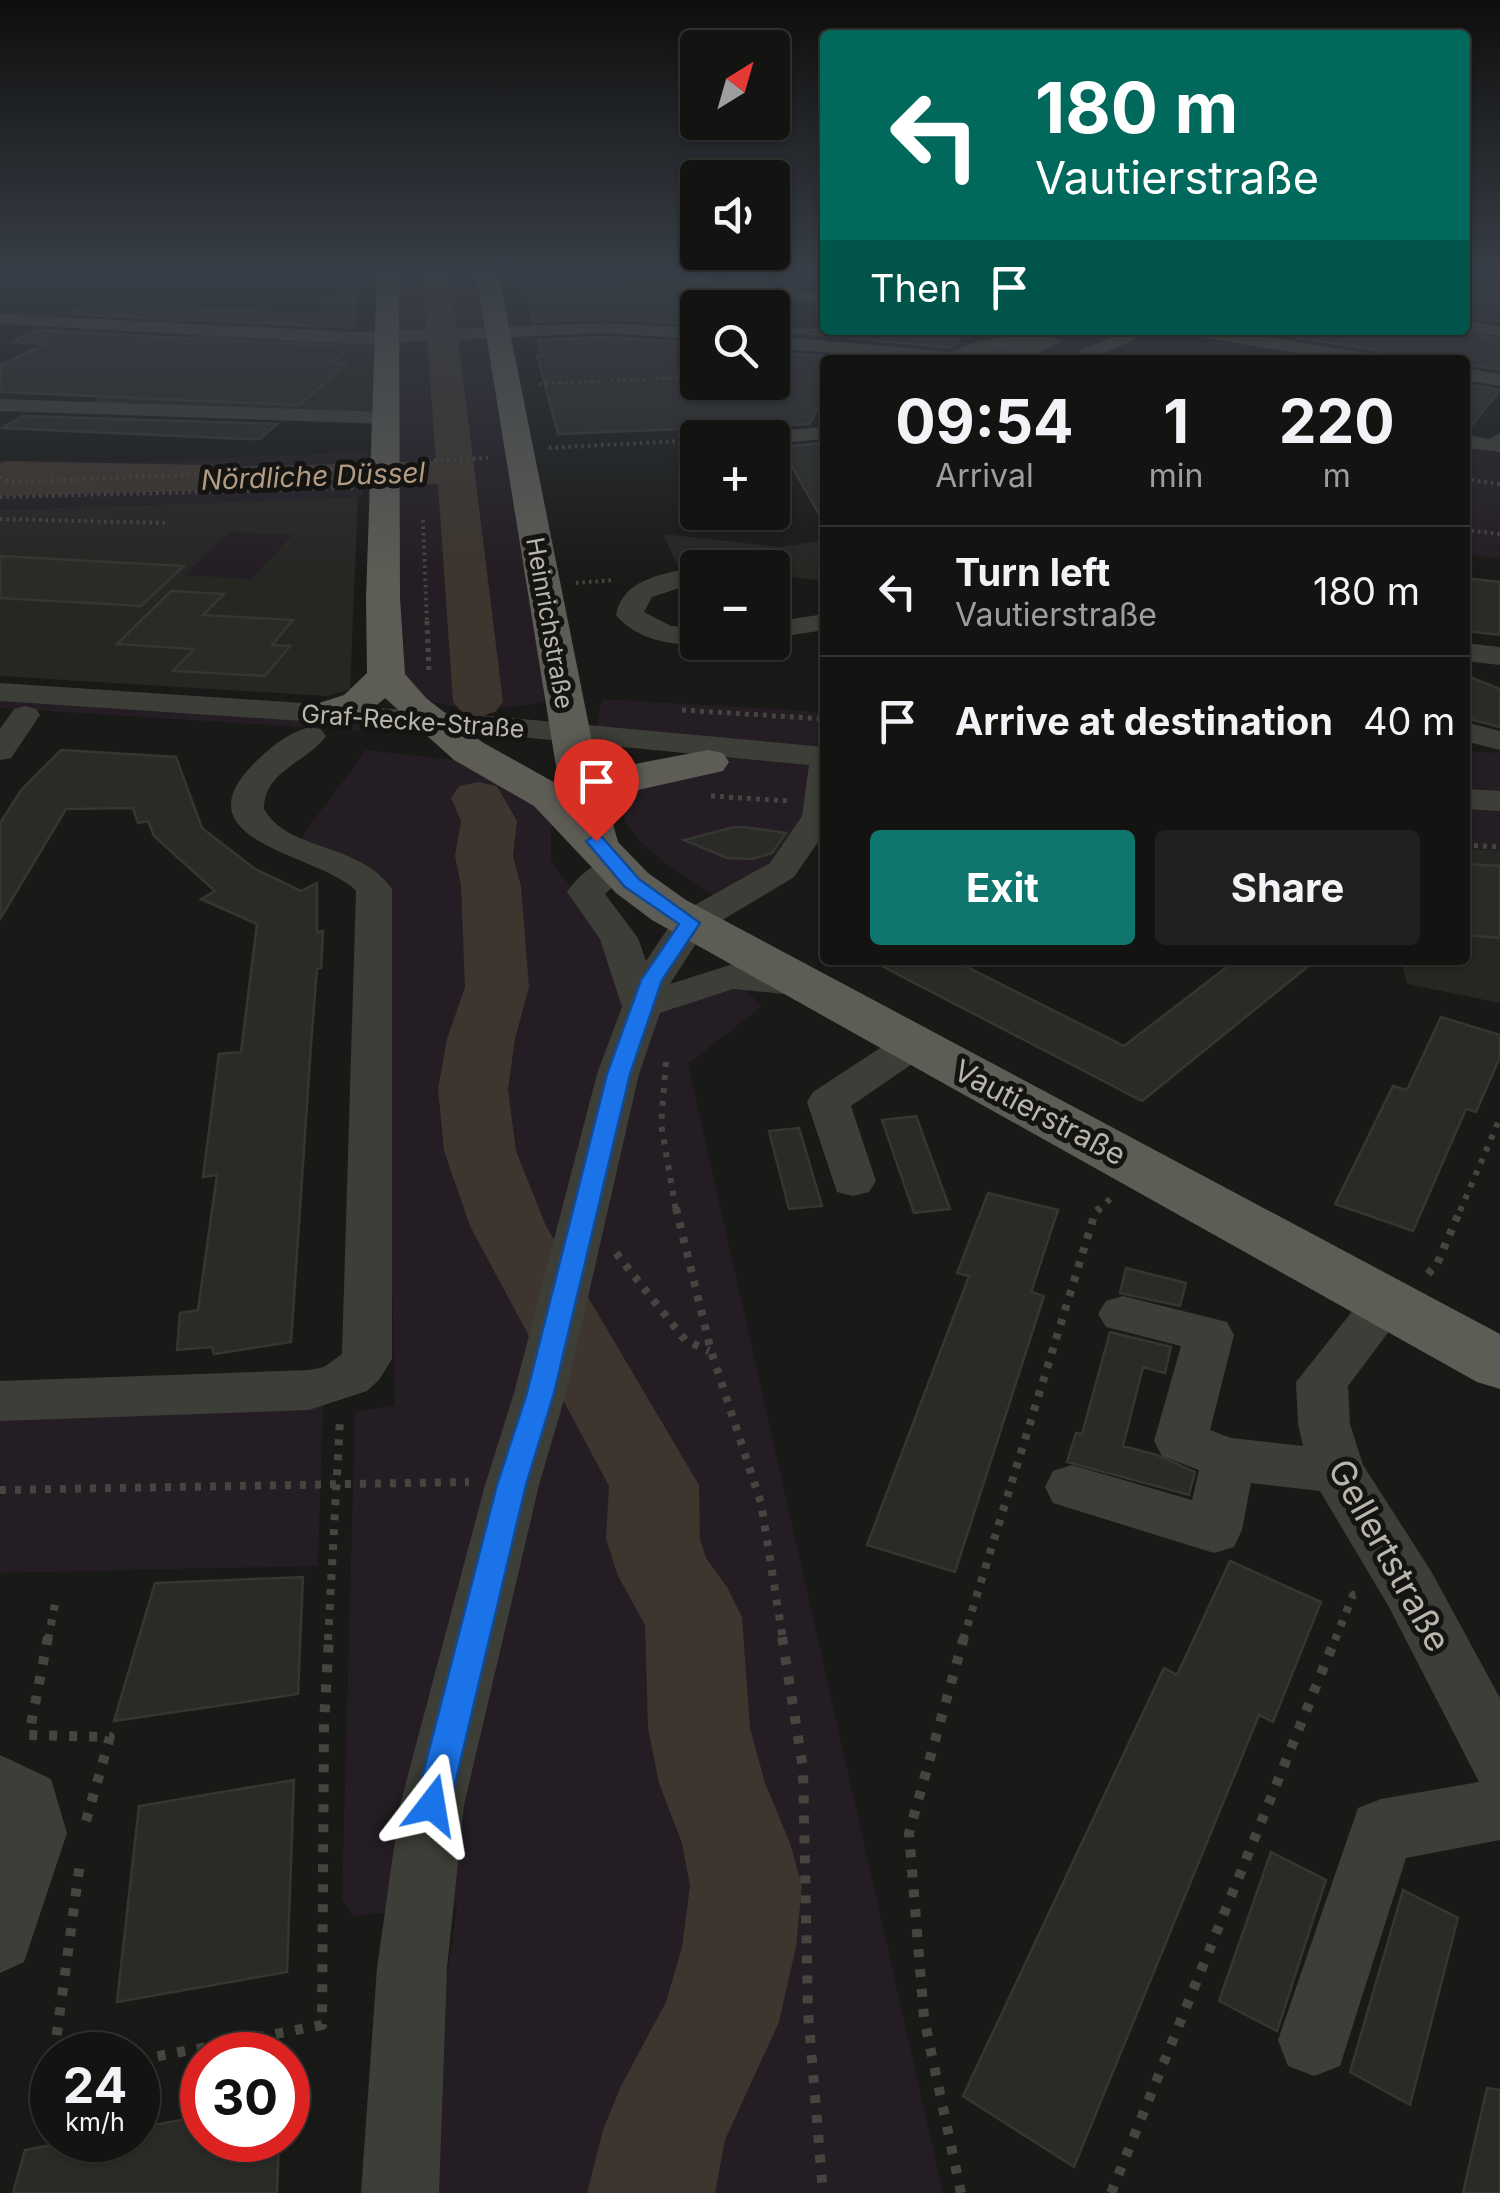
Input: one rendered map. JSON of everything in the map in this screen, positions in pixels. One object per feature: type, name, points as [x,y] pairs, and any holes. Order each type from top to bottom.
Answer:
[{"type":"main road","points":[[387,374],[383,598],[386,676],[429,720],[468,751],[549,797],[599,836]]},
{"type":"main road","name":"Heinrichstraße","points":[[502,374],[572,746],[599,836]]},
{"type":"main road","points":[[317,725],[367,698],[386,676]]},
{"type":"main road","points":[[599,836],[596,787],[606,782],[704,779]]},
{"type":"main road","name":"Vautierstraße","points":[[599,836],[654,900],[690,923],[1500,1364]]},
{"type":"street","points":[[1470,375],[1500,380]]},
{"type":"street","points":[[0,405],[388,418]]},
{"type":"street","points":[[790,436],[820,433]]},
{"type":"street","points":[[1470,443],[1495,446],[1500,440]]},
{"type":"street","points":[[680,579],[643,591],[634,599],[630,615],[665,634],[680,635]]},
{"type":"street","points":[[790,627],[820,623]]},
{"type":"street","name":"Graf-Recke-Straße","points":[[0,692],[317,725],[468,751],[572,746],[820,759]]},
{"type":"street","points":[[0,751],[12,714]]},
{"type":"street","name":"Graf-Recke-Straße","points":[[12,714],[317,725],[429,720],[572,746],[704,779],[820,760]]},
{"type":"street","points":[[0,1401],[309,1390],[342,1382],[359,1372],[367,1359],[374,888],[351,868],[270,836],[247,812],[245,801],[258,779],[317,725]]},
{"type":"street","points":[[1470,732],[1500,741]]},
{"type":"street","points":[[1470,799],[1500,801]]},
{"type":"street","points":[[400,2193],[412,1968],[432,1805],[512,1485],[540,1393],[618,1074],[652,980],[690,923],[782,870],[820,809]]},
{"type":"street","points":[[599,836],[586,892],[619,938],[641,1006]]},
{"type":"street","points":[[641,1006],[730,977],[804,984]]},
{"type":"street","points":[[852,1181],[828,1102],[914,1044]]},
{"type":"street","name":"Gellertstraße","points":[[1392,1305],[1322,1382],[1324,1424],[1337,1471],[1410,1589],[1500,1760]]},
{"type":"street","points":[[1123,1314],[1209,1336],[1181,1441],[1228,1459],[1337,1471]]},
{"type":"street","points":[[1072,1488],[1214,1530],[1228,1459]]},
{"type":"street","points":[[0,1786],[28,1801],[34,1833],[0,1938]]},
{"type":"street","points":[[1314,2040],[1381,1831],[1500,1810]]},
{"type":"path","points":[[504,386],[680,378]]},
{"type":"path","points":[[518,449],[680,441]]},
{"type":"path","points":[[421,461],[475,458]]},
{"type":"path","points":[[0,478],[12,482],[387,475]]},
{"type":"path","points":[[0,498],[387,475]]},
{"type":"path","points":[[1470,480],[1500,484]]},
{"type":"path","points":[[423,517],[429,672]]},
{"type":"path","points":[[0,519],[165,523]]},
{"type":"path","points":[[1470,531],[1500,534]]},
{"type":"path","points":[[676,710],[820,719]]},
{"type":"path","points":[[704,779],[820,802]]},
{"type":"path","points":[[1470,844],[1500,847]]},
{"type":"path","points":[[667,1058],[661,1124],[683,1249],[710,1351],[761,1503],[803,1768],[808,2012],[823,2193]]},
{"type":"path","points":[[1392,1305],[1437,1264],[1500,1118]]},
{"type":"path","points":[[960,2193],[924,2018],[910,1834],[955,1665],[1095,1212],[1144,1168]]},
{"type":"path","points":[[578,1239],[613,1250],[685,1340],[710,1351]]},
{"type":"path","points":[[160,2056],[322,2026],[324,1724],[342,1382]]},
{"type":"path","points":[[0,1490],[466,1482],[512,1485]]},
{"type":"path","points":[[1111,2193],[1352,1595],[1410,1589]]},
{"type":"shaded area","points":[[135,374],[375,374],[375,409],[371,413],[84,407]]},
{"type":"shaded area","points":[[393,374],[501,374],[558,695],[532,704],[494,708],[439,704],[419,696],[397,675]]},
{"type":"shaded area","points":[[1470,448],[1500,453],[1500,559],[1470,555]]},
{"type":"shaded area","points":[[366,452],[363,495],[358,497],[0,510],[0,461],[111,463]]},
{"type":"shaded area","points":[[6,461],[207,465],[212,469],[17,479],[0,473],[0,464]]},
{"type":"shaded area","points":[[358,497],[350,689],[327,696],[0,676],[0,510]]},
{"type":"shaded area","points":[[229,532],[292,535],[252,579],[185,575]]},
{"type":"shaded area","points":[[663,534],[780,547],[820,541],[820,580],[790,577],[790,550],[680,550],[680,563],[676,563]]},
{"type":"shaded area","points":[[602,699],[820,712],[820,830],[791,880],[740,910],[663,862],[629,828],[620,810],[619,792],[723,742],[596,727]]},
{"type":"shaded area","points":[[0,700],[421,728],[428,735],[0,708]]},
{"type":"shaded area","points":[[365,750],[465,761],[539,805],[551,819],[551,860],[596,923],[617,975],[673,1010],[700,993],[742,987],[762,1006],[688,1064],[943,2193],[438,2193],[442,2012],[457,1906],[352,1916],[342,1899],[355,1411],[395,1406],[383,890],[301,840]]},
{"type":"shaded area","points":[[1470,751],[1500,753],[1500,851],[1470,849]]},
{"type":"shaded area","points":[[1470,842],[1500,845],[1500,1003],[1407,984],[1402,965],[1470,965]]},
{"type":"shaded area","points":[[323,1405],[318,1566],[0,1573],[0,1412]]},
{"type":"building","points":[[0,374],[334,374],[299,405],[0,392]]},
{"type":"building","points":[[542,374],[680,374],[680,400],[790,400],[790,374],[820,374],[820,405],[809,424],[790,425],[790,420],[680,420],[680,429],[558,434]]},
{"type":"building","points":[[1470,385],[1500,390],[1470,427]]},
{"type":"building","points":[[23,416],[277,424],[260,439],[2,428]]},
{"type":"building","points":[[820,443],[820,516],[790,463],[790,446]]},
{"type":"building","points":[[0,556],[184,566],[141,606],[0,598]]},
{"type":"building","points":[[1470,579],[1500,582],[1500,635],[1470,632]]},
{"type":"building","points":[[171,591],[224,594],[203,615],[293,620],[272,645],[290,646],[265,676],[173,671],[194,649],[117,644]]},
{"type":"building","points":[[1470,677],[1500,689],[1500,727],[1470,719]]},
{"type":"building","points":[[61,750],[176,757],[202,828],[255,869],[301,891],[317,883],[317,932],[323,931],[321,968],[317,969],[291,1342],[214,1354],[212,1347],[177,1350],[180,1313],[198,1310],[217,1175],[203,1177],[219,1054],[241,1052],[257,924],[201,899],[215,891],[154,836],[148,821],[138,823],[133,808],[66,809],[0,919],[0,823],[22,789]]},
{"type":"building","points":[[734,827],[786,833],[772,853],[753,859],[727,858],[684,840]]},
{"type":"building","points":[[1470,864],[1500,866],[1500,938],[1470,935]]},
{"type":"building","points":[[880,965],[963,965],[1124,1046],[1229,965],[1310,965],[1142,1101]]},
{"type":"building","points":[[1441,1017],[1500,1035],[1500,1057],[1476,1112],[1466,1109],[1413,1231],[1335,1204],[1393,1086],[1407,1090]]},
{"type":"building","points":[[916,1116],[950,1209],[914,1213],[882,1120]]},
{"type":"building","points":[[799,1128],[822,1206],[789,1209],[769,1131]]},
{"type":"building","points":[[988,1193],[1058,1210],[1031,1292],[1044,1296],[955,1572],[867,1545],[969,1276],[957,1273]]},
{"type":"building","points":[[1126,1268],[1186,1283],[1180,1306],[1120,1293]]},
{"type":"building","points":[[1110,1332],[1171,1347],[1165,1373],[1143,1367],[1123,1446],[1157,1455],[1195,1472],[1189,1495],[1067,1462],[1076,1433],[1082,1434]]},
{"type":"building","points":[[1230,1561],[1321,1602],[1273,1722],[1259,1715],[1074,2167],[963,2096],[1164,1668],[1177,1675]]},
{"type":"building","points":[[303,1577],[298,1694],[114,1721],[155,1583]]},
{"type":"building","points":[[294,1780],[287,1972],[117,2002],[139,1806]]},
{"type":"building","points":[[1271,1852],[1326,1880],[1277,2031],[1219,2001]]},
{"type":"building","points":[[1403,1890],[1458,1918],[1410,2105],[1350,2072]]},
{"type":"building","points":[[1487,2088],[1500,2090],[1500,2193],[1463,2193]]},
{"type":"building","points":[[180,2120],[180,2162],[278,2162],[277,2193],[13,2193],[25,2150],[30,2149],[30,2162],[160,2162],[160,2124]]},
{"type":"waterway","points":[[446,374],[456,472]]},
{"type":"waterway","name":"Nördliche Düssel","points":[[0,485],[456,472]]},
{"type":"waterway","name":"Nördliche Düssel","points":[[456,472],[478,702]]},
{"type":"waterway","name":"Nördliche Düssel","points":[[478,798],[489,821],[484,856],[491,886],[497,987],[481,1039],[473,1089],[480,1151],[508,1226],[654,1485],[653,1539],[665,1576],[693,1617],[699,1728],[712,1783],[736,1843],[746,1886],[739,1947],[720,2022],[665,2130],[651,2193]]},
{"type":"route","points":[[432,1805],[512,1485],[540,1393],[618,1074],[652,980],[690,923],[632,883],[596,841]]}]
